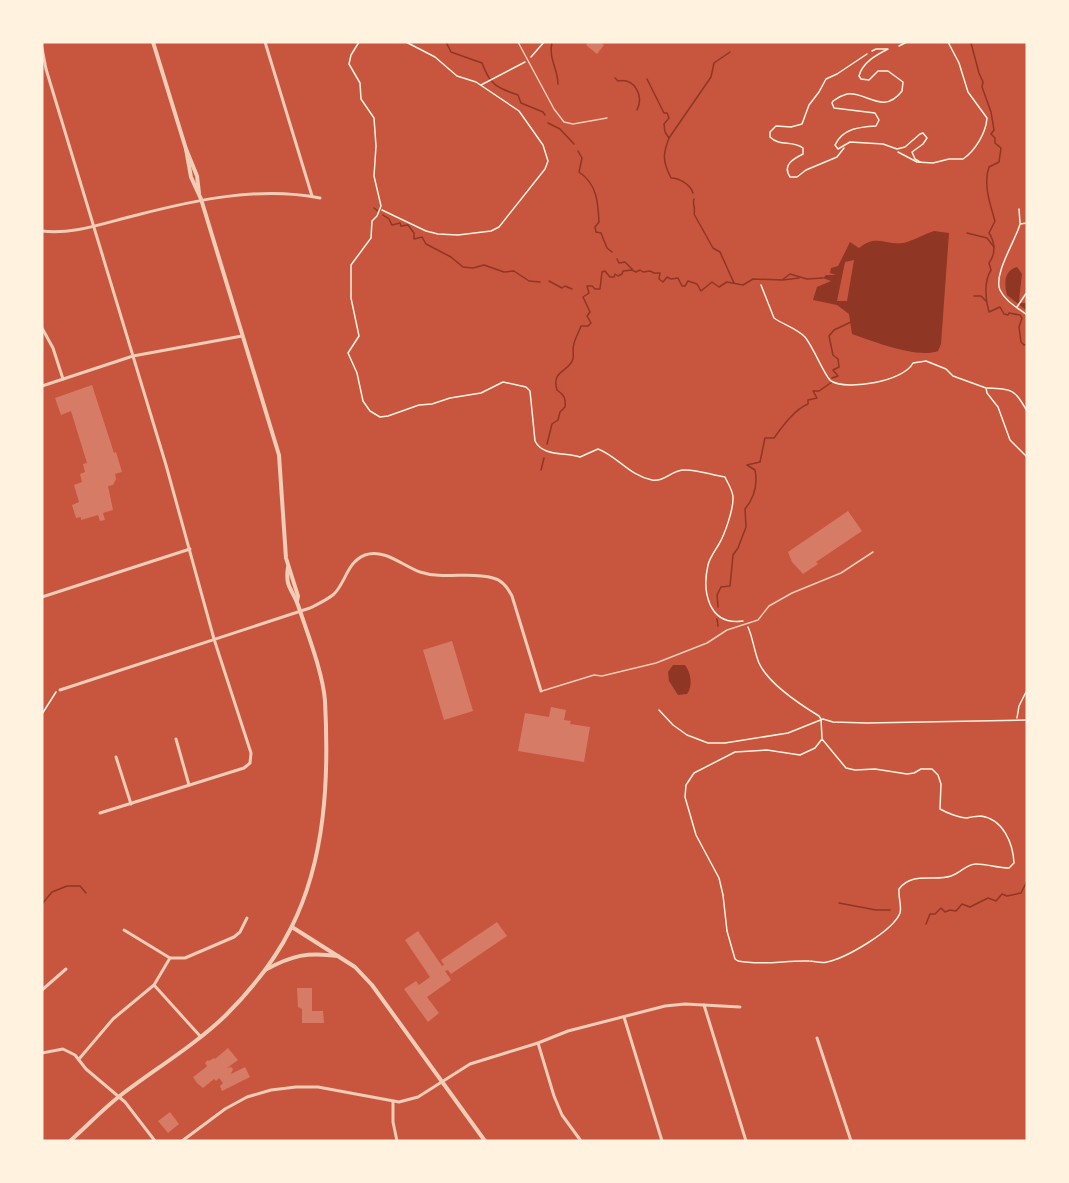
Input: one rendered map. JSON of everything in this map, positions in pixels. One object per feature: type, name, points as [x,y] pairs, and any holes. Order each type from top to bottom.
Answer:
[{"type":"street","points":[[70,1141],[118,1097],[225,1016],[263,972],[292,927],[311,875],[321,835],[325,782],[325,699],[297,601],[298,596],[288,567],[279,455],[200,198],[197,176],[186,149],[153,42]]},
{"type":"street","points":[[265,42],[312,196]]},
{"type":"street","points":[[42,48],[44,70],[133,356],[214,639],[251,753],[250,763],[244,768],[100,813]]},
{"type":"street","points":[[42,231],[67,231],[93,226],[200,198],[258,195],[320,198]]},
{"type":"street","points":[[42,328],[53,348],[63,379]]},
{"type":"street","points":[[42,386],[133,356],[243,336]]},
{"type":"street","points":[[42,597],[190,549]]},
{"type":"street","points":[[60,690],[323,602],[335,593],[350,567],[358,559],[374,553],[427,573],[482,575],[496,578],[506,586],[512,596],[541,691]]},
{"type":"street","points":[[176,739],[189,785]]},
{"type":"street","points":[[116,757],[131,804]]},
{"type":"street","points":[[124,930],[170,958],[185,958],[234,937],[240,932],[247,918]]},
{"type":"street","points":[[292,927],[355,967],[372,985],[485,1141]]},
{"type":"street","points":[[263,972],[286,958],[300,954],[339,956]]},
{"type":"street","points":[[79,1059],[113,1019],[154,985],[170,958]]},
{"type":"street","points":[[42,990],[66,969]]},
{"type":"street","points":[[154,985],[200,1036]]},
{"type":"street","points":[[704,1005],[746,1141]]},
{"type":"street","points":[[182,1141],[225,1108],[247,1097],[271,1090],[296,1086],[318,1087],[393,1102],[418,1097],[470,1064],[568,1031],[665,1006],[740,1007]]},
{"type":"street","points":[[624,1016],[662,1141]]},
{"type":"street","points":[[817,1038],[851,1141]]},
{"type":"street","points":[[538,1043],[562,1115],[581,1141]]},
{"type":"street","points":[[42,1053],[63,1049],[79,1059],[86,1069],[125,1102],[155,1141]]},
{"type":"street","points":[[393,1102],[396,1141]]},
{"type":"lane","points":[[518,42],[554,109],[564,122],[573,124],[607,118]]},
{"type":"lane","points":[[541,691],[594,675],[602,676],[657,663],[707,643],[727,630],[758,620],[770,606],[792,593],[841,573],[873,552]]},
{"type":"path","points":[[359,42],[351,55],[349,64],[361,86],[361,99],[374,118],[376,146],[373,170],[381,209],[372,221],[371,238],[351,266],[351,298],[359,336],[348,353],[357,373],[363,401],[370,411],[380,417],[388,416],[419,405],[481,393],[503,382],[526,387],[530,391],[535,441],[538,447],[546,452],[573,454],[580,457],[598,449],[631,471],[650,479],[665,478],[681,470],[725,477],[733,499],[721,540],[708,563],[708,596],[712,611],[718,616],[734,622],[746,620]]},
{"type":"path","points":[[381,209],[426,231],[438,234],[458,235],[491,231],[499,227],[545,169],[548,157],[540,138],[519,111],[481,85],[457,76],[435,57],[406,42]]},
{"type":"path","points":[[481,85],[528,60],[544,42]]},
{"type":"path","points":[[901,45],[908,42]]},
{"type":"path","points":[[898,152],[919,162],[933,163],[949,159],[963,159],[974,148],[987,123],[984,113],[968,92],[959,63],[948,42]]},
{"type":"path","points":[[844,147],[838,149],[836,141],[849,130],[863,126],[876,126],[879,120],[875,113],[834,108],[833,100],[850,94],[880,102],[899,96],[902,91],[903,81],[882,70],[869,80],[858,76],[876,55],[888,49],[872,51]]},
{"type":"path","points":[[867,54],[826,79],[809,105],[802,124],[791,128],[776,126],[770,132],[770,136],[777,142],[797,144],[803,148],[802,154],[793,159],[788,166],[790,177],[797,177],[806,170],[841,155],[846,143],[883,144],[897,149],[905,147],[923,133],[927,138],[912,152],[919,162]]},
{"type":"path","points":[[1019,209],[1020,224],[1003,264],[999,285],[1000,291],[1008,301],[1027,315]]},
{"type":"path","points":[[1020,224],[1027,223]]},
{"type":"path","points":[[761,285],[774,318],[800,332],[821,361],[829,380],[865,384],[886,381],[911,369],[913,363],[926,361],[946,369],[953,376],[986,388],[1002,388],[1015,392],[1027,411]]},
{"type":"path","points":[[1017,307],[1027,292]]},
{"type":"path","points":[[986,388],[987,393],[998,407],[1010,440],[1027,457]]},
{"type":"path","points":[[749,630],[764,673],[800,705],[821,719],[833,722],[867,723],[1027,720]]},
{"type":"path","points":[[42,714],[52,696],[60,690]]},
{"type":"path","points":[[1017,719],[1019,705],[1027,690]]},
{"type":"path","points":[[659,710],[673,725],[687,735],[708,743],[725,744],[788,733],[821,719]]},
{"type":"path","points":[[821,719],[822,739],[846,768],[907,774],[921,769],[932,769],[941,784],[940,809],[964,818],[978,816],[994,821],[1002,827],[1008,838],[1014,863],[1009,868],[976,864],[951,876],[910,880],[899,889],[900,912],[890,926],[863,945],[832,961],[775,964],[738,961],[735,959],[727,931],[719,878],[696,835],[685,797],[686,785],[694,773],[735,752],[766,750],[800,755],[815,748],[822,739]]},
{"type":"shaded area","points":[[934,231],[949,233],[941,344],[938,351],[919,353],[907,351],[852,334],[849,314],[837,305],[813,300],[817,287],[831,281],[823,278],[826,275],[836,275],[830,273],[831,268],[838,266],[850,242],[859,248],[872,241],[901,243]]},
{"type":"shaded area","points":[[1017,267],[1022,274],[1019,300],[1021,303],[1027,303],[1027,311],[1007,295],[1006,291],[1007,274]]},
{"type":"shaded area","points":[[673,665],[685,665],[687,668],[691,683],[687,694],[678,695],[669,681],[668,672]]},
{"type":"pier","points":[[854,260],[847,301],[837,301],[845,262]]},
{"type":"building","points":[[588,42],[600,42],[604,45],[597,54],[586,45]]},
{"type":"building","points":[[92,385],[122,472],[115,474],[116,479],[113,485],[108,486],[113,510],[103,513],[105,520],[100,521],[98,515],[81,520],[81,517],[76,518],[72,505],[79,502],[74,485],[82,482],[80,474],[85,472],[83,464],[87,463],[71,411],[61,415],[55,398]]},
{"type":"building","points":[[848,511],[862,531],[816,562],[818,564],[803,574],[792,562],[788,552]]},
{"type":"building","points":[[452,641],[473,711],[444,720],[423,650]]},
{"type":"building","points":[[551,707],[566,710],[564,720],[571,721],[570,724],[590,727],[584,762],[518,751],[525,713],[549,717]]},
{"type":"building","points":[[497,922],[507,936],[451,974],[448,970],[445,971],[451,980],[427,997],[439,1013],[428,1022],[404,989],[416,981],[419,985],[430,977],[405,940],[418,931],[442,966],[444,965],[441,960]]},
{"type":"building","points":[[297,988],[312,988],[312,1011],[323,1011],[324,1023],[302,1023],[302,1009],[298,1007]]},
{"type":"building","points":[[228,1048],[238,1060],[227,1068],[233,1069],[231,1074],[245,1067],[250,1077],[222,1091],[220,1086],[223,1083],[219,1078],[216,1081],[214,1079],[203,1088],[193,1077],[207,1066],[205,1063],[208,1060],[215,1059]]},
{"type":"building","points":[[170,1112],[179,1124],[168,1133],[158,1121]]},
{"type":"waterway","points":[[446,42],[451,52],[482,63],[495,85],[518,95],[521,103],[545,115]]},
{"type":"waterway","points":[[552,42],[551,53],[558,84]]},
{"type":"waterway","points":[[971,43],[991,112],[994,130],[991,134],[995,138],[995,143],[1001,148],[999,162],[989,167],[987,174],[988,194],[995,221],[989,233],[994,248],[986,285],[987,302],[989,312],[1000,307],[1004,314],[1020,315],[1022,318],[1019,327],[1021,342],[1024,345],[1027,344]]},
{"type":"waterway","points":[[669,138],[711,77],[714,63],[730,52]]},
{"type":"waterway","points":[[615,78],[618,81],[629,82],[636,89],[639,94],[637,110]]},
{"type":"waterway","points":[[647,79],[664,113],[667,113],[669,118],[664,124],[669,138],[664,157],[668,172],[671,178],[684,182],[693,193]]},
{"type":"waterway","points":[[548,123],[560,129],[574,144]]},
{"type":"waterway","points":[[578,151],[582,158],[579,172],[590,182],[597,201],[599,222],[595,227],[596,232],[601,233],[607,248],[612,252]]},
{"type":"waterway","points":[[694,199],[694,214],[713,248],[720,252],[734,283]]},
{"type":"waterway","points":[[374,208],[378,211]]},
{"type":"waterway","points":[[383,215],[392,225],[400,223],[401,226],[408,225],[414,233],[414,239],[422,237],[426,244],[451,257],[463,267],[473,268],[484,265],[504,272],[514,271],[529,281],[540,282]]},
{"type":"waterway","points":[[967,233],[987,238],[994,247]]},
{"type":"waterway","points":[[617,259],[619,263],[625,262],[632,269]]},
{"type":"waterway","points":[[547,444],[552,424],[558,420],[560,412],[565,407],[564,397],[557,390],[556,379],[573,359],[573,346],[581,326],[588,326],[591,323],[587,316],[590,312],[583,297],[589,293],[587,286],[600,289],[602,272],[605,271],[610,277],[614,277],[615,274],[618,276],[623,271],[650,271],[660,273],[659,279],[663,282],[667,277],[678,278],[682,286],[685,286],[688,281],[697,284],[701,291],[712,282],[719,287],[727,282],[743,285],[753,279],[782,280],[790,274],[807,279],[823,278]]},
{"type":"waterway","points":[[783,280],[799,278]]},
{"type":"waterway","points":[[549,281],[562,288],[565,286],[572,289]]},
{"type":"waterway","points":[[974,296],[981,296],[986,301]]},
{"type":"waterway","points":[[832,378],[838,376],[833,370],[839,367],[838,359],[833,355],[829,336],[834,330],[851,322]]},
{"type":"waterway","points":[[718,607],[717,595],[721,587],[730,586],[733,555],[746,527],[745,509],[756,486],[755,470],[747,465],[760,462],[765,438],[774,438],[794,414],[808,404],[808,400],[817,398],[813,391],[819,391],[832,382]]},
{"type":"waterway","points":[[541,470],[544,458]]},
{"type":"waterway","points":[[717,619],[718,626]]},
{"type":"waterway","points":[[926,924],[930,914],[935,914],[941,908],[945,912],[956,911],[962,904],[970,907],[988,898],[996,901],[1002,894],[1007,896],[1021,893],[1027,881]]},
{"type":"waterway","points":[[42,904],[52,892],[67,886],[80,886],[86,893]]},
{"type":"waterway","points":[[839,903],[876,910],[890,910]]}]
